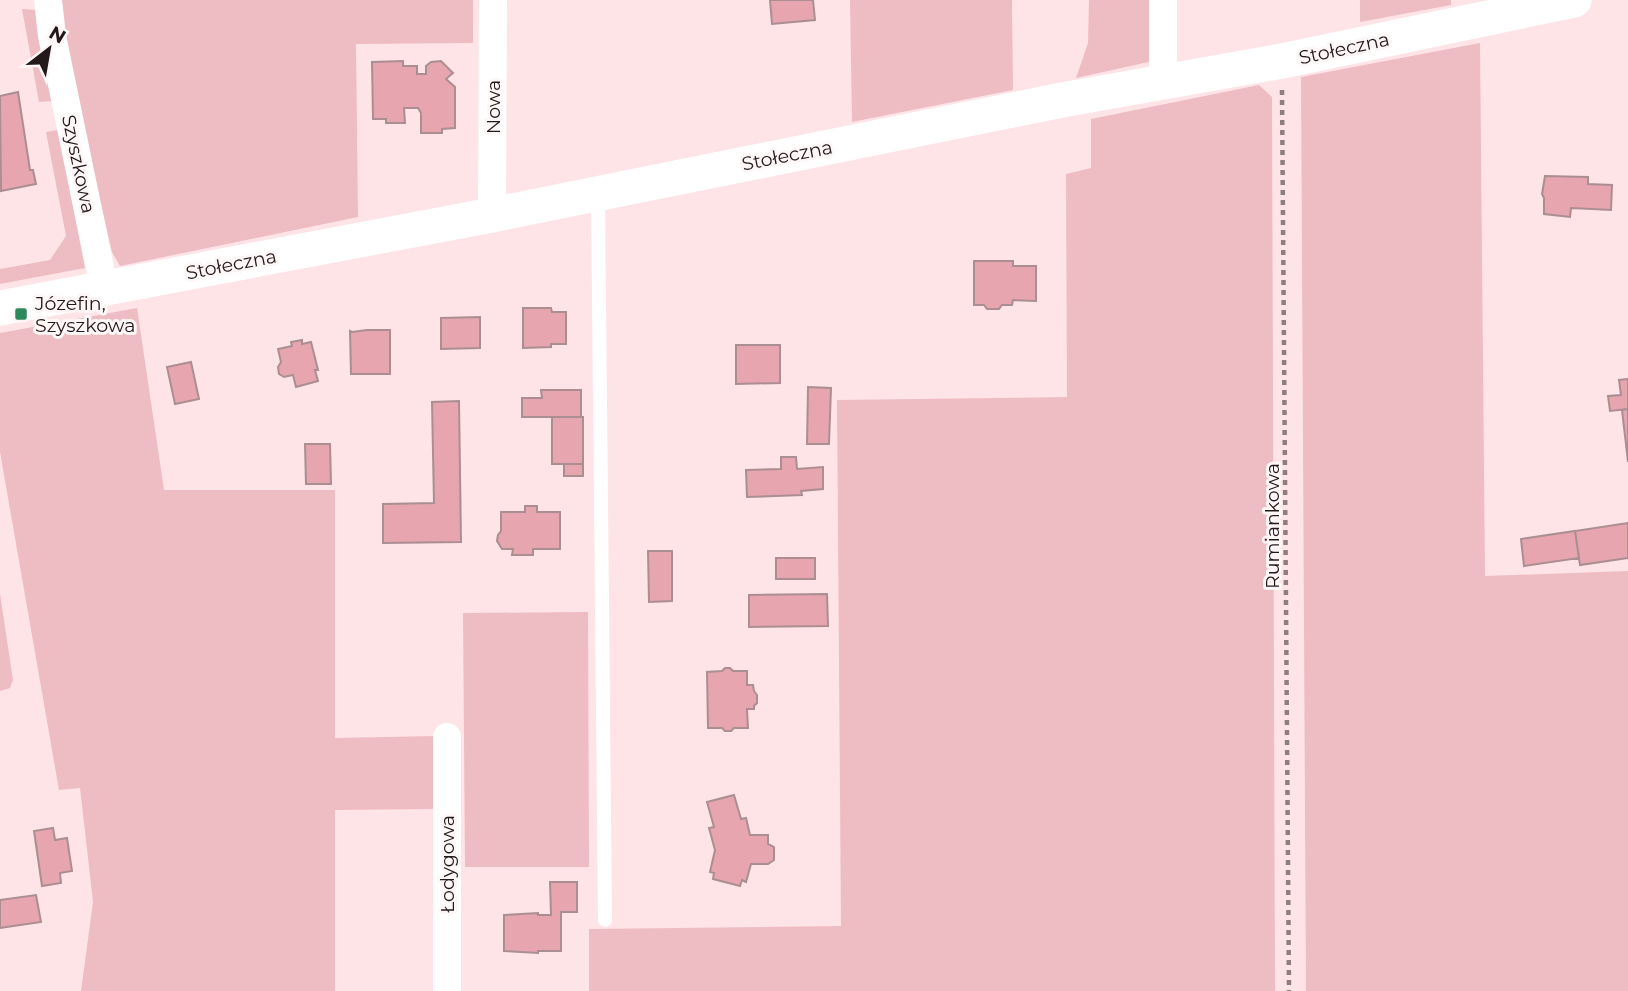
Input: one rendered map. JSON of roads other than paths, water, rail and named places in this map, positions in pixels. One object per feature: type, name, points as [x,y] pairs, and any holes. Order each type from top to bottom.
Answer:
[{"type":"street","name":"Szyszkowa","points":[[48,0],[52,36],[104,287]]},
{"type":"street","name":"Nowa","points":[[492,215],[493,0]]},
{"type":"street","points":[[1163,0],[1163,83]]},
{"type":"street","name":"Stołeczna","points":[[0,307],[492,215],[1062,100],[1282,61],[1469,11],[1574,0]]},
{"type":"street","name":"Łodygowa","points":[[447,737],[447,991]]},
{"type":"lane","points":[[598,192],[605,920]]},
{"type":"place","name":"Józefin, Szyszkowa","points":[[21,314]]}]
